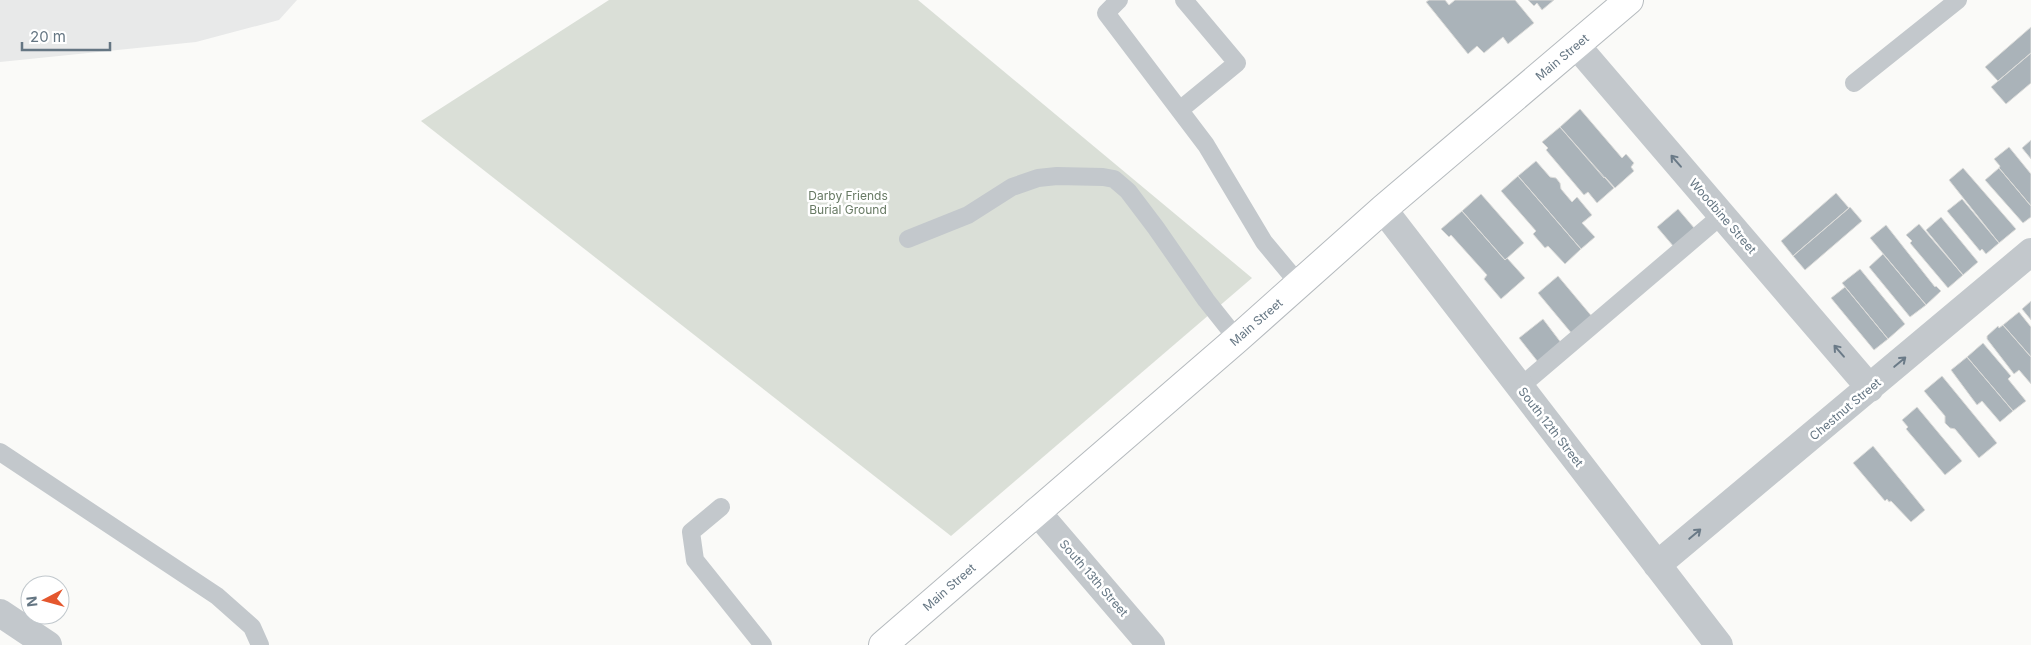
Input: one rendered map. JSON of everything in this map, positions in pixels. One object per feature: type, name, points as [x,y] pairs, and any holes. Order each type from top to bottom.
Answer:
[{"type":"main road","name":"Main Street","points":[[883,645],[1384,209],[1629,0]]},
{"type":"street","name":"Woodbine Street","points":[[1576,45],[1870,388]]},
{"type":"street","name":"South 12th Street","points":[[1384,209],[1719,645]]},
{"type":"street","name":"Chestnut Street","points":[[1657,565],[2031,252]]},
{"type":"street","name":"South 13th Street","points":[[1036,511],[1151,645]]},
{"type":"street","points":[[0,613],[48,645]]},
{"type":"lane","points":[[1119,0],[1106,13],[1181,109],[1206,145],[1264,242],[1299,284]]},
{"type":"lane","points":[[1181,109],[1237,63],[1184,0]]},
{"type":"lane","points":[[1854,83],[1958,0]]},
{"type":"lane","points":[[908,239],[968,215],[1012,187],[1038,178],[1057,176],[1114,179],[1128,191],[1206,300],[1237,338]]},
{"type":"lane","points":[[1520,387],[1722,215]]},
{"type":"lane","points":[[0,452],[217,596],[252,627],[260,645]]},
{"type":"lane","points":[[722,508],[691,532],[695,560],[763,645]]},
{"type":"shaded area","points":[[0,0],[297,0],[279,20],[196,42],[0,62]]},
{"type":"green space","name":"Darby Friends Burial Ground","points":[[609,0],[918,0],[1252,278],[951,536],[421,121]]},
{"type":"building","points":[[1429,0],[1445,0],[1449,5],[1455,0],[1515,0],[1534,23],[1508,44],[1503,37],[1484,53],[1477,46],[1468,54],[1426,2]]},
{"type":"building","points":[[1528,0],[1554,0],[1542,10],[1537,3],[1534,6]]},
{"type":"building","points":[[2031,27],[2031,53],[1998,81],[1985,67]]},
{"type":"building","points":[[2031,53],[2031,83],[2006,104],[1991,87]]},
{"type":"building","points":[[1580,109],[1622,158],[1626,154],[1634,163],[1631,167],[1634,171],[1615,188],[1560,127]]},
{"type":"building","points":[[1560,127],[1614,188],[1597,203],[1588,192],[1584,195],[1546,150],[1548,148],[1542,142]]},
{"type":"building","points":[[2031,140],[2031,159],[2022,148]]},
{"type":"building","points":[[2009,147],[2031,174],[2031,206],[1999,168],[2000,166],[1994,159]]},
{"type":"building","points":[[1536,161],[1550,177],[1556,178],[1560,183],[1561,189],[1572,202],[1577,197],[1592,215],[1582,223],[1595,237],[1581,249],[1518,176]]},
{"type":"building","points":[[1963,168],[2016,229],[1999,243],[1949,180]]},
{"type":"building","points":[[1999,168],[2031,206],[2031,217],[2023,223],[1985,180]]},
{"type":"building","points":[[1518,176],[1581,249],[1565,264],[1548,246],[1545,248],[1533,234],[1536,231],[1501,191]]},
{"type":"building","points":[[1836,193],[1849,208],[1793,256],[1781,241]]},
{"type":"building","points":[[1481,194],[1524,243],[1505,260],[1462,211]]},
{"type":"building","points":[[1962,199],[1999,243],[1986,254],[1982,249],[1980,251],[1947,211]]},
{"type":"building","points":[[1850,207],[1862,221],[1805,270],[1793,256]]},
{"type":"building","points":[[1678,209],[1695,229],[1674,247],[1657,227]]},
{"type":"building","points":[[1462,211],[1505,260],[1507,258],[1525,278],[1501,299],[1484,279],[1487,275],[1451,235],[1449,237],[1441,229]]},
{"type":"building","points":[[1941,217],[1978,262],[1963,275],[1926,230]]},
{"type":"building","points":[[1919,224],[1963,275],[1948,288],[1910,243],[1912,241],[1906,235]]},
{"type":"building","points":[[1886,225],[1935,287],[1941,291],[1926,305],[1870,238]]},
{"type":"building","points":[[1883,254],[1926,305],[1910,317],[1869,267]]},
{"type":"building","points":[[1860,269],[1905,324],[1888,339],[1842,283]]},
{"type":"building","points":[[1558,276],[1594,319],[1573,335],[1538,293]]},
{"type":"building","points":[[1845,287],[1888,339],[1874,350],[1831,298]]},
{"type":"building","points":[[2031,301],[2031,320],[2022,309]]},
{"type":"building","points":[[2019,312],[2031,327],[2031,357],[2003,325]]},
{"type":"building","points":[[1543,319],[1562,344],[1538,362],[1519,338]]},
{"type":"building","points":[[2003,325],[2031,357],[2031,384],[2019,370],[2014,374],[1987,339],[1987,336],[1998,326],[1999,328]]},
{"type":"building","points":[[1983,343],[2011,376],[2008,379],[2026,401],[2013,411],[1967,357]]},
{"type":"building","points":[[1967,357],[2013,411],[2000,422],[1982,401],[1977,405],[1951,370]]},
{"type":"building","points":[[1942,376],[1997,443],[1979,458],[1955,429],[1950,428],[1945,423],[1945,416],[1924,391]]},
{"type":"building","points":[[1917,407],[1962,461],[1945,475],[1906,429],[1908,427],[1902,420]]},
{"type":"building","points":[[1873,446],[1925,510],[1911,522],[1891,501],[1889,502],[1887,499],[1885,501],[1853,463]]}]
